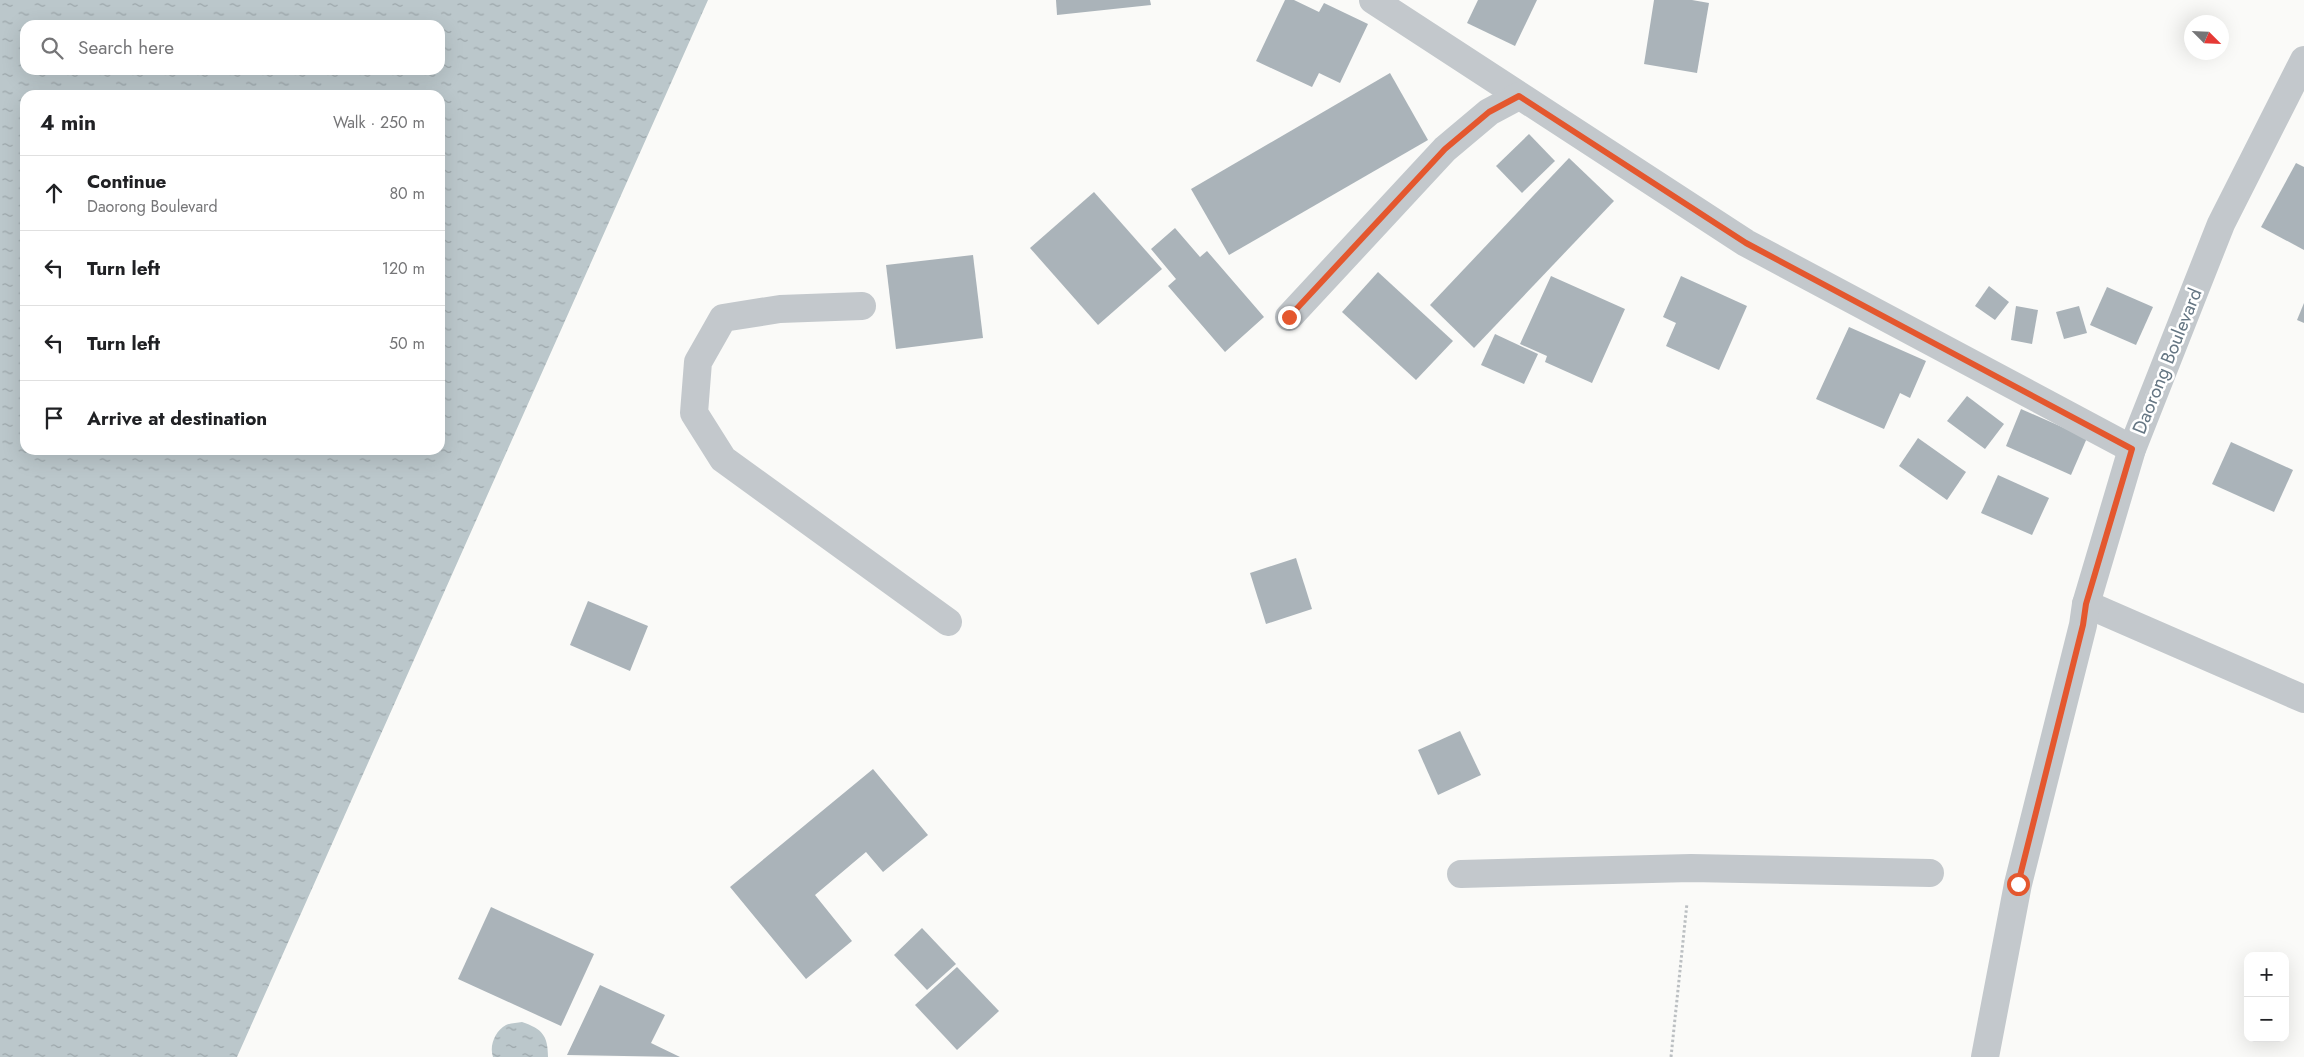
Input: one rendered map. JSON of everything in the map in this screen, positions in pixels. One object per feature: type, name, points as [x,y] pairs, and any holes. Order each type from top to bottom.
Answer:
[{"type":"street","points":[[1373,0],[1746,243],[2132,449]]},
{"type":"street","name":"Daorong Boulevard","points":[[1985,1057],[2018,884],[2083,625],[2086,604],[2132,449],[2221,224],[2304,60]]},
{"type":"street","points":[[1289,317],[1445,149],[1489,112],[1519,96]]},
{"type":"street","points":[[862,306],[780,309],[723,318],[698,362],[694,413],[723,459],[948,622]]},
{"type":"street","points":[[2086,604],[2304,699]]},
{"type":"street","points":[[1461,874],[1691,868],[1930,872]]},
{"type":"path","points":[[1671,1057],[1691,868]]},
{"type":"water","points":[[0,0],[708,0],[237,1057],[0,1057]]},
{"type":"water","points":[[522,1022],[539,1030],[545,1038],[548,1057],[493,1057],[492,1044],[499,1031],[508,1024]]},
{"type":"building","points":[[1056,0],[1150,0],[1151,5],[1057,15]]},
{"type":"building","points":[[1285,0],[1294,0],[1319,12],[1324,3],[1368,24],[1340,83],[1319,73],[1312,87],[1256,61]]},
{"type":"building","points":[[1478,0],[1537,0],[1515,46],[1467,23]]},
{"type":"building","points":[[1654,0],[1692,0],[1709,3],[1697,73],[1644,64]]},
{"type":"building","points":[[1390,73],[1428,140],[1229,255],[1191,189]]},
{"type":"building","points":[[1529,134],[1555,161],[1522,193],[1496,166]]},
{"type":"building","points":[[1569,158],[1614,201],[1474,348],[1430,305]]},
{"type":"building","points":[[2296,163],[2304,167],[2304,250],[2261,227]]},
{"type":"building","points":[[1094,192],[1162,269],[1098,325],[1030,248]]},
{"type":"building","points":[[1175,228],[1200,257],[1207,251],[1264,317],[1225,352],[1168,286],[1176,279],[1151,249]]},
{"type":"building","points":[[973,255],[983,338],[896,349],[886,265]]},
{"type":"building","points":[[1378,272],[1453,341],[1416,380],[1342,312]]},
{"type":"building","points":[[1551,276],[1625,309],[1592,383],[1545,362],[1547,356],[1520,344]]},
{"type":"building","points":[[1681,276],[1747,306],[1719,370],[1666,346],[1676,323],[1663,317]]},
{"type":"building","points":[[1989,286],[2009,302],[1995,320],[1975,306]]},
{"type":"building","points":[[2107,287],[2153,307],[2136,345],[2090,325]]},
{"type":"building","points":[[2304,303],[2304,323],[2297,320]]},
{"type":"building","points":[[2016,306],[2038,310],[2032,344],[2011,340]]},
{"type":"building","points":[[2079,306],[2087,333],[2064,339],[2056,312]]},
{"type":"building","points":[[1849,327],[1926,361],[1910,398],[1900,393],[1884,429],[1816,399]]},
{"type":"building","points":[[1495,334],[1538,354],[1524,384],[1481,365]]},
{"type":"building","points":[[1967,396],[2004,424],[1985,449],[1947,421]]},
{"type":"building","points":[[2021,409],[2087,438],[2071,475],[2006,446]]},
{"type":"building","points":[[1918,438],[1966,472],[1947,500],[1899,466]]},
{"type":"building","points":[[2231,442],[2293,470],[2274,512],[2212,484]]},
{"type":"building","points":[[1998,475],[2049,498],[2032,535],[1981,513]]},
{"type":"building","points":[[1296,558],[1312,609],[1266,624],[1250,573]]},
{"type":"building","points":[[588,601],[648,626],[630,671],[570,645]]},
{"type":"building","points":[[1460,731],[1481,775],[1438,795],[1418,750]]},
{"type":"building","points":[[873,769],[928,835],[883,872],[866,852],[815,895],[852,941],[806,979],[730,887]]},
{"type":"building","points":[[491,907],[594,954],[561,1026],[458,979]]},
{"type":"building","points":[[922,928],[956,964],[927,990],[894,955]]},
{"type":"building","points":[[957,967],[999,1011],[957,1050],[915,1005]]},
{"type":"building","points":[[600,985],[665,1015],[651,1043],[680,1057],[567,1055]]},
{"type":"route","points":[[1289,317],[1445,149],[1489,112],[1519,96],[1746,243],[2132,449],[2086,604],[2083,625],[2018,884]]}]
